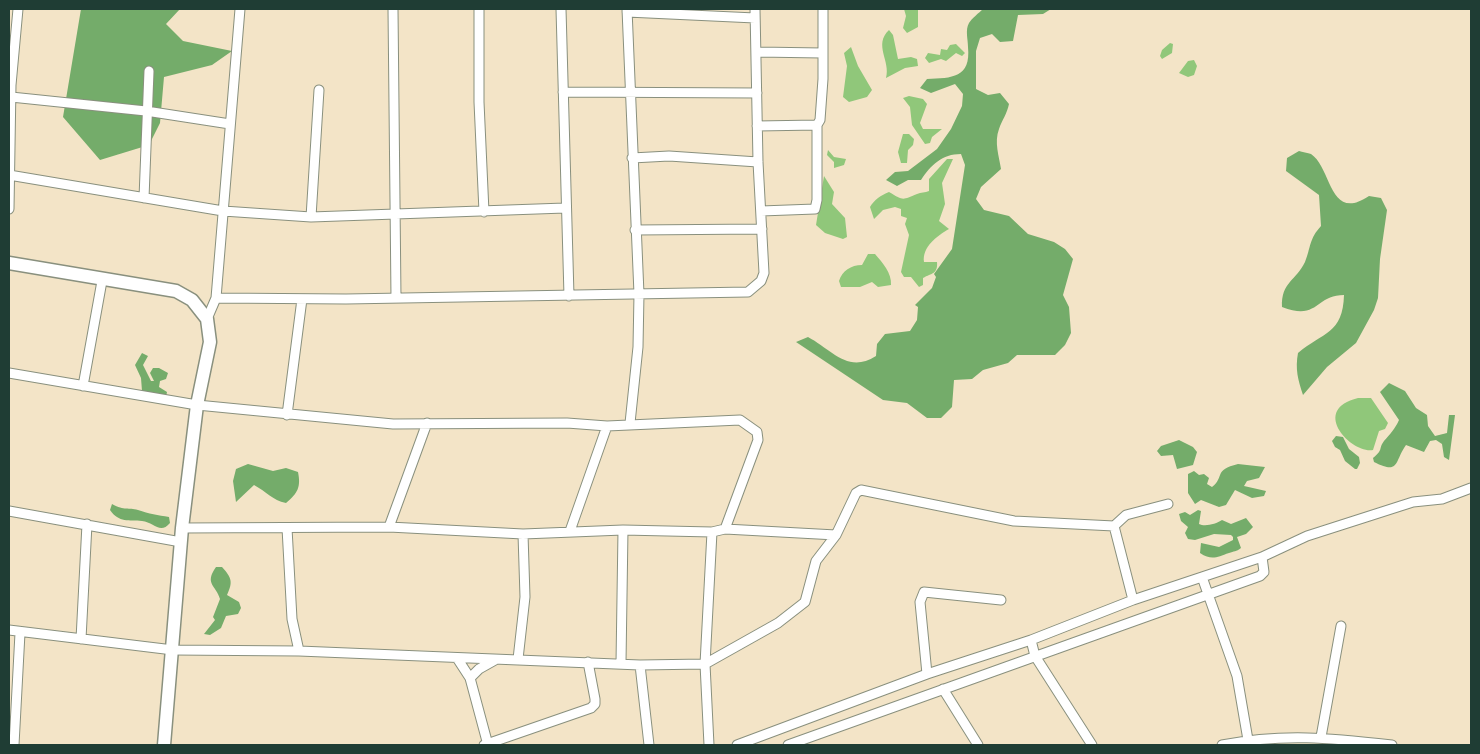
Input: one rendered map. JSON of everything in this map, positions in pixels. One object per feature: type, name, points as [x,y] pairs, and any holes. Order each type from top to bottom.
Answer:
[{"type":"street","points":[[9,209],[11,97],[18,9]]},
{"type":"street","points":[[164,745],[182,528],[197,405],[210,342],[207,319],[216,298],[240,9]]},
{"type":"street","points":[[392,9],[396,298]]},
{"type":"street","points":[[479,9],[479,94],[484,212]]},
{"type":"street","points":[[561,9],[565,208],[569,296]]},
{"type":"street","points":[[761,211],[815,209],[817,200],[817,125],[820,114],[823,9]]},
{"type":"street","points":[[216,298],[396,298],[569,296],[639,294],[748,292],[762,281],[764,274],[758,162],[758,52],[755,14],[627,11],[632,91],[632,158],[639,294],[638,346],[630,423]]},
{"type":"street","points":[[758,52],[822,53]]},
{"type":"street","points":[[144,198],[149,70]]},
{"type":"street","points":[[311,217],[318,90]]},
{"type":"street","points":[[563,92],[757,93]]},
{"type":"street","points":[[11,97],[146,111],[230,124]]},
{"type":"street","points":[[757,126],[817,125]]},
{"type":"street","points":[[632,158],[669,156],[758,162]]},
{"type":"street","points":[[9,175],[223,212],[311,217],[565,208]]},
{"type":"street","points":[[635,230],[762,229]]},
{"type":"street","points":[[9,263],[176,291],[192,300],[207,319]]},
{"type":"street","points":[[83,386],[102,280]]},
{"type":"street","points":[[287,415],[302,299]]},
{"type":"street","points":[[9,373],[197,405],[393,424],[567,423],[607,426],[630,423],[740,420],[750,425],[757,432],[758,440],[725,529]]},
{"type":"street","points":[[389,527],[427,423]]},
{"type":"street","points":[[570,531],[607,426]]},
{"type":"street","points":[[737,745],[927,674],[1031,640],[1133,600],[1262,557],[1307,536],[1413,502],[1442,499],[1471,488]]},
{"type":"street","points":[[9,630],[20,633],[172,650],[299,651],[640,665],[705,664],[778,623],[805,602],[816,561],[836,535],[856,493],[862,490],[1014,521],[1114,526],[1126,515],[1168,504]]},
{"type":"street","points":[[9,511],[181,542]]},
{"type":"street","points":[[81,639],[87,524]]},
{"type":"street","points":[[1114,526],[1133,600]]},
{"type":"street","points":[[182,528],[389,527],[523,534],[623,530],[712,532],[725,529],[836,535]]},
{"type":"street","points":[[286,528],[292,619],[299,651]]},
{"type":"street","points":[[621,663],[623,530]]},
{"type":"street","points":[[709,745],[705,664],[712,532]]},
{"type":"street","points":[[518,659],[524,597],[523,534]]},
{"type":"street","points":[[788,745],[1263,574],[1262,557]]},
{"type":"street","points":[[1222,570],[1227,588]]},
{"type":"street","points":[[1202,577],[1237,676],[1248,740]]},
{"type":"street","points":[[927,674],[920,602],[924,592],[1001,600]]},
{"type":"street","points":[[1321,737],[1341,626]]},
{"type":"street","points":[[14,745],[20,633]]},
{"type":"street","points":[[1031,640],[1035,656],[1092,745]]},
{"type":"street","points":[[457,658],[470,678],[487,745],[591,708],[595,704],[595,699],[588,662]]},
{"type":"street","points":[[977,658],[983,674]]},
{"type":"street","points":[[470,678],[479,669],[495,660]]},
{"type":"street","points":[[640,665],[649,745]]},
{"type":"street","points":[[943,689],[978,745]]},
{"type":"street","points":[[1222,745],[1248,740],[1321,737],[1392,745]]},
{"type":"green space","points":[[81,9],[180,9],[166,24],[183,41],[232,51],[212,65],[164,77],[160,123],[149,145],[100,160],[63,117]]},
{"type":"green space","points":[[904,9],[918,9],[918,27],[907,33],[903,28],[906,16]]},
{"type":"green space","points":[[983,9],[1051,9],[1043,14],[1018,15],[1013,41],[1000,42],[992,34],[980,38],[976,51],[976,89],[988,95],[1000,93],[1009,104],[997,139],[1001,169],[981,187],[976,199],[984,210],[1009,216],[1028,234],[1054,242],[1065,249],[1073,259],[1063,295],[1069,307],[1071,333],[1065,345],[1055,355],[1017,355],[1008,363],[983,370],[972,379],[954,380],[952,407],[941,418],[927,418],[907,403],[883,400],[796,342],[808,337],[840,358],[857,362],[866,361],[876,356],[877,344],[885,334],[910,331],[917,320],[918,307],[915,305],[932,288],[936,277],[934,274],[952,249],[965,165],[961,154],[948,156],[938,161],[921,180],[908,180],[897,186],[886,180],[895,172],[908,171],[937,149],[951,129],[962,106],[963,94],[955,84],[931,93],[920,88],[927,79],[952,77],[963,70],[968,57],[968,26],[972,19]]},
{"type":"green space","points":[[889,30],[893,35],[898,59],[911,57],[917,59],[918,66],[905,68],[886,78],[887,72],[882,41]]},
{"type":"green space","points":[[1170,43],[1173,44],[1172,53],[1162,59],[1160,56],[1162,50]]},
{"type":"green space","points":[[956,44],[965,53],[962,56],[956,53],[946,61],[941,59],[929,63],[925,58],[928,53],[940,55],[941,49],[947,50],[950,45]]},
{"type":"green space","points":[[851,47],[858,66],[872,90],[867,97],[849,102],[843,97],[847,66],[844,53]]},
{"type":"green space","points":[[1194,60],[1197,66],[1194,75],[1188,77],[1179,73],[1188,61]]},
{"type":"green space","points":[[909,96],[923,99],[927,104],[920,123],[923,129],[942,129],[932,137],[930,143],[925,144],[912,125],[910,107],[903,98]]},
{"type":"green space","points":[[903,134],[909,134],[914,139],[913,145],[908,150],[907,163],[901,163],[898,152]]},
{"type":"green space","points":[[828,150],[834,157],[846,159],[844,165],[834,168],[834,162],[827,155]]},
{"type":"green space","points":[[1299,151],[1311,154],[1318,161],[1333,190],[1346,203],[1356,203],[1369,196],[1381,198],[1387,210],[1380,259],[1378,298],[1374,310],[1356,343],[1327,367],[1303,395],[1298,374],[1298,353],[1336,325],[1343,308],[1344,295],[1327,299],[1303,311],[1294,311],[1282,307],[1282,299],[1286,287],[1305,262],[1312,239],[1321,226],[1319,195],[1286,171],[1287,158]]},
{"type":"green space","points":[[947,159],[953,159],[942,183],[945,204],[939,221],[949,229],[935,239],[925,252],[924,262],[937,262],[937,266],[934,273],[923,278],[923,285],[919,287],[911,277],[904,277],[901,272],[909,235],[905,224],[907,218],[901,216],[901,209],[895,207],[883,210],[874,219],[870,207],[878,198],[889,192],[903,199],[929,191],[929,179]]},
{"type":"green space","points":[[824,176],[834,192],[832,204],[845,218],[847,237],[843,239],[825,233],[816,225]]},
{"type":"green space","points":[[868,254],[875,254],[883,264],[890,276],[891,285],[878,287],[872,282],[860,287],[841,287],[839,281],[842,274],[851,267],[862,265]]},
{"type":"green space","points":[[142,353],[148,356],[143,365],[151,381],[154,381],[150,373],[153,368],[159,368],[168,373],[166,379],[160,381],[159,387],[167,392],[166,397],[142,391],[141,378],[135,365]]},
{"type":"green space","points":[[1389,383],[1405,391],[1416,408],[1427,415],[1428,426],[1435,436],[1447,433],[1449,415],[1455,415],[1449,460],[1444,457],[1442,444],[1436,440],[1430,441],[1424,452],[1406,445],[1392,467],[1382,466],[1374,462],[1373,458],[1379,453],[1382,444],[1399,420],[1380,392]]},
{"type":"green space","points":[[1358,398],[1371,398],[1388,423],[1385,429],[1379,431],[1373,450],[1355,445],[1346,438],[1339,430],[1336,421],[1337,412],[1344,404]]},
{"type":"green space","points":[[1336,436],[1343,437],[1349,449],[1359,457],[1360,463],[1357,469],[1345,461],[1340,450],[1335,447],[1332,441]]},
{"type":"green space","points":[[1179,440],[1193,447],[1197,452],[1193,465],[1177,469],[1173,455],[1161,456],[1157,451],[1161,446]]},
{"type":"green space","points":[[248,464],[273,471],[286,468],[298,472],[299,486],[296,493],[286,503],[273,498],[254,485],[236,502],[233,481],[236,469]]},
{"type":"green space","points":[[1238,464],[1265,467],[1259,478],[1247,481],[1244,486],[1266,491],[1264,496],[1252,498],[1235,490],[1226,505],[1219,507],[1201,500],[1195,504],[1188,493],[1188,474],[1194,471],[1199,475],[1204,474],[1209,478],[1207,484],[1212,487],[1222,471]]},
{"type":"green space","points":[[112,504],[169,517],[170,523],[160,528],[142,521],[121,519],[110,510]]},
{"type":"green space","points":[[1198,510],[1201,511],[1199,524],[1201,525],[1210,525],[1222,520],[1231,524],[1246,518],[1253,527],[1246,534],[1237,537],[1241,548],[1211,558],[1200,553],[1201,543],[1219,547],[1233,540],[1233,537],[1231,535],[1214,534],[1195,540],[1188,539],[1185,533],[1188,527],[1181,521],[1179,514],[1185,512],[1190,515]]},
{"type":"green space","points":[[216,567],[222,567],[228,574],[231,583],[227,595],[239,602],[241,608],[238,614],[226,616],[221,628],[210,635],[204,634],[215,620],[213,617],[220,599],[211,581]]}]
